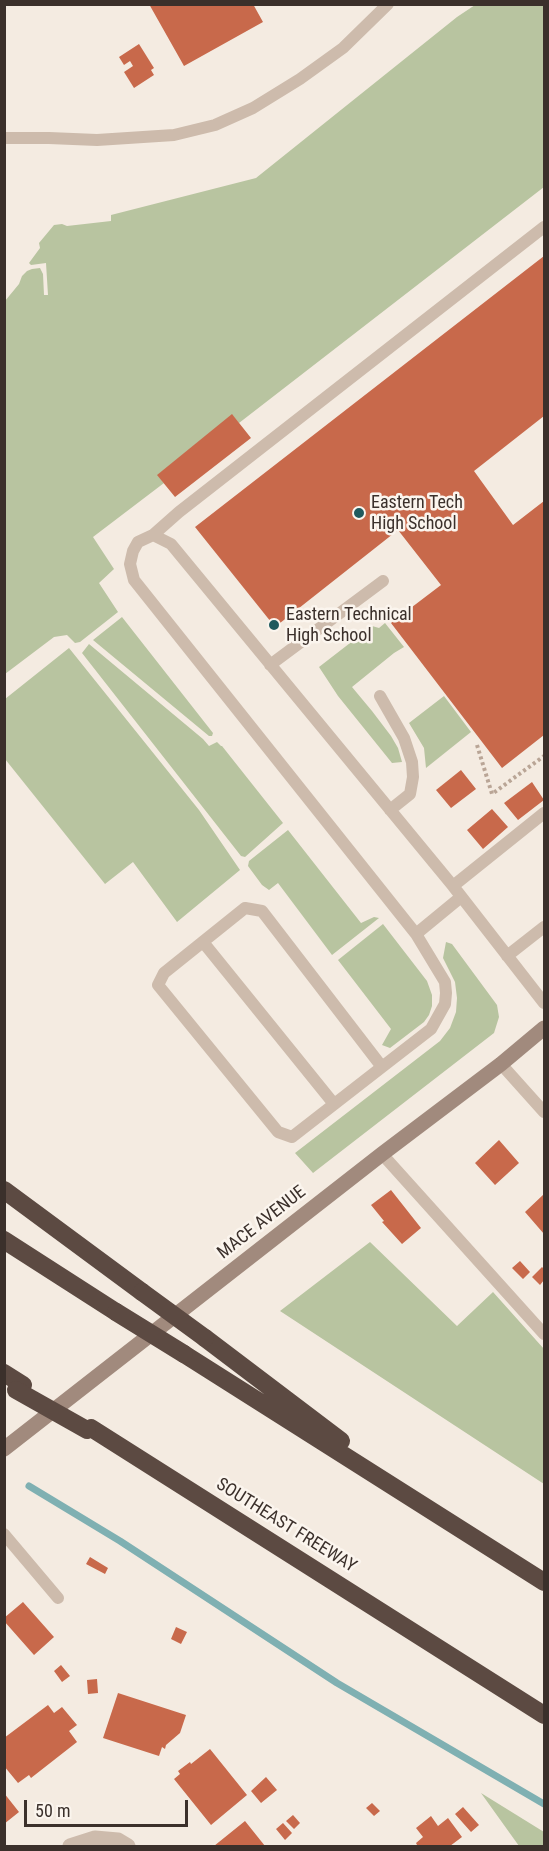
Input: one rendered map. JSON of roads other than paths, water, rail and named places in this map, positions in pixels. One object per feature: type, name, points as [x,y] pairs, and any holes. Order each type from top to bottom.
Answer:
[{"type":"highway","points":[[4,1190],[441,1516]]},
{"type":"highway","points":[[4,1240],[544,1582]]},
{"type":"highway","name":"SOUTHEAST FREEWAY","points":[[4,1373],[15,1386],[138,1458],[544,1714]]},
{"type":"main road","name":"MACE AVENUE","points":[[4,1449],[501,1064],[544,1028]]},
{"type":"street","points":[[70,1846],[95,1838],[123,1843]]},
{"type":"lane","points":[[4,138],[97,140],[174,135],[215,125],[253,108],[300,79],[343,48],[388,4]]},
{"type":"lane","points":[[382,1067],[262,911],[245,908],[164,973],[158,986],[278,1132],[292,1137],[431,1029],[445,1004],[445,982],[416,934],[134,580],[130,564],[138,542],[153,535],[179,512],[544,227]]},
{"type":"lane","points":[[153,535],[171,544],[453,886],[544,1003]]},
{"type":"lane","points":[[270,665],[383,582]]},
{"type":"lane","points":[[380,696],[405,738],[412,762],[413,777],[410,794],[390,810]]},
{"type":"lane","points":[[453,886],[544,813]]},
{"type":"lane","points":[[416,934],[461,897]]},
{"type":"lane","points":[[507,956],[544,927]]},
{"type":"lane","points":[[203,942],[334,1104]]},
{"type":"lane","points":[[501,1064],[544,1112]]},
{"type":"lane","points":[[382,1154],[544,1334]]},
{"type":"lane","points":[[4,1534],[58,1598]]},
{"type":"waterway","points":[[29,1486],[120,1541],[337,1683],[544,1804]]},
{"type":"place","name":"Eastern Tech High School","points":[[359,513]]},
{"type":"place","name":"Eastern Technical High School","points":[[274,625]]}]
